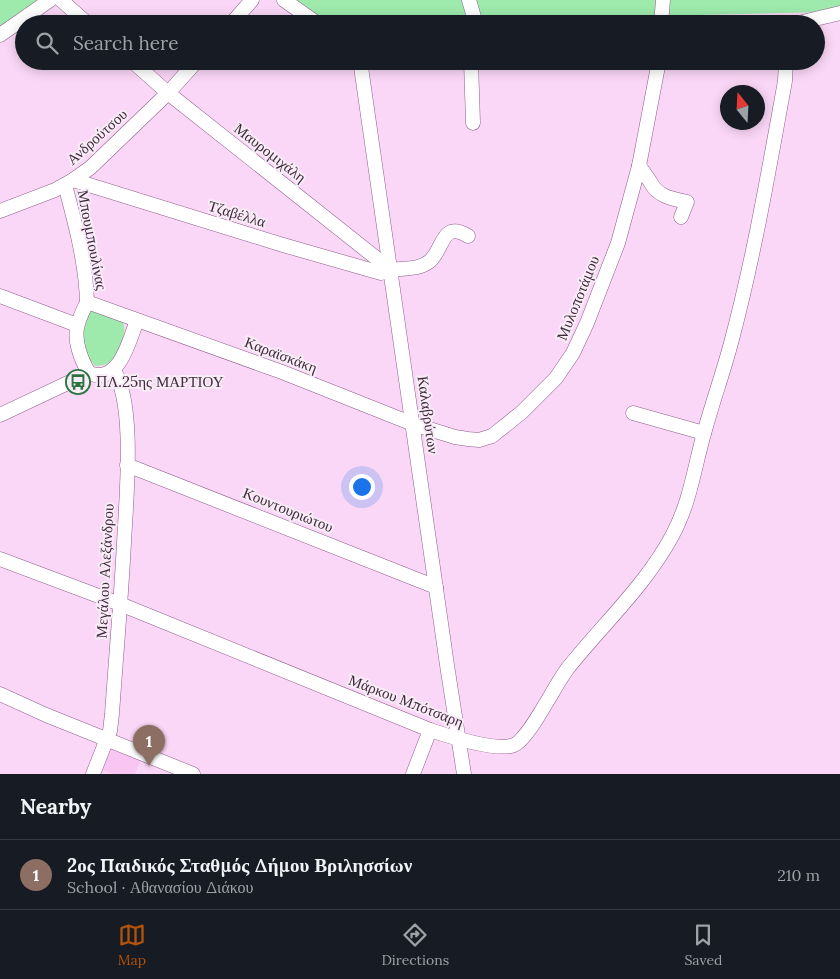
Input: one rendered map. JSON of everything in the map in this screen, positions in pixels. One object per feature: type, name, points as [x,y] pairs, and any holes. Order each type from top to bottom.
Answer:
[{"type":"street","points":[[28,15],[50,0]]},
{"type":"street","points":[[61,0],[78,15]]},
{"type":"street","points":[[239,15],[252,0]]},
{"type":"street","points":[[284,0],[305,15]]},
{"type":"street","points":[[470,0],[474,15]]},
{"type":"street","points":[[662,15],[663,0]]},
{"type":"street","points":[[825,16],[840,12]]},
{"type":"street","points":[[0,34],[15,24]]},
{"type":"street","name":"Μαυρομιχάλη","points":[[142,70],[168,93],[390,269]]},
{"type":"street","name":"Ανδρούτσου","points":[[0,211],[44,194],[69,182],[90,168],[168,93],[189,70]]},
{"type":"street","name":"Καλαβρύτων","points":[[361,70],[464,774]]},
{"type":"street","points":[[471,70],[473,123]]},
{"type":"street","name":"Μυλοποτάμου","points":[[413,424],[468,439],[479,440],[492,436],[522,412],[556,378],[573,354],[603,284],[618,243],[639,166],[657,70]]},
{"type":"street","name":"Μάρκου Μπότσαρη","points":[[0,559],[120,604],[430,730],[458,739],[501,747],[512,746],[519,742],[567,669],[621,607],[662,552],[686,507],[704,433],[731,344],[755,244],[783,91],[785,70]]},
{"type":"street","points":[[639,166],[648,176],[652,185],[665,197],[687,202],[681,217]]},
{"type":"street","name":"Τζαβέλλα","points":[[69,182],[381,273],[390,269],[423,266],[434,256],[448,234],[454,231],[462,232],[468,236]]},
{"type":"street","name":"Μπουμπουλίνας","points":[[69,182],[72,213],[87,286],[87,302]]},
{"type":"street","points":[[0,296],[77,325]]},
{"type":"street","points":[[87,302],[77,325],[77,337],[81,356],[89,373]]},
{"type":"street","name":"Καραϊσκάκη","points":[[87,302],[282,372],[413,424]]},
{"type":"street","points":[[0,415],[89,373],[98,375],[113,369],[122,359],[137,320]]},
{"type":"street","name":"Μεγάλου Αλεξάνδρου","points":[[93,774],[110,731],[112,714],[127,465],[127,429],[124,398],[121,384],[113,369]]},
{"type":"street","points":[[633,413],[704,433]]},
{"type":"street","name":"Κουντουριώτου","points":[[127,465],[436,587]]},
{"type":"street","points":[[0,694],[106,740],[193,774]]},
{"type":"street","points":[[413,774],[430,730]]},
{"type":"shaded area","points":[[109,747],[141,760],[135,774],[114,774],[100,769]]},
{"type":"green space","points":[[0,0],[45,0],[25,15],[15,15],[15,23],[0,34]]},
{"type":"green space","points":[[295,0],[840,0],[840,7],[822,12],[698,15],[316,15]]},
{"type":"green space","points":[[89,309],[120,319],[123,323],[124,334],[120,347],[110,362],[102,365],[95,366],[87,356],[81,334]]},
{"type":"place","name":"ΠΛ.25ης ΜΑΡΤΙΟΥ","points":[[78,382]]},
{"type":"place","name":"2ος Παιδικός Σταθμός Δήμου Βριλησσίων","points":[[149,766]]}]
